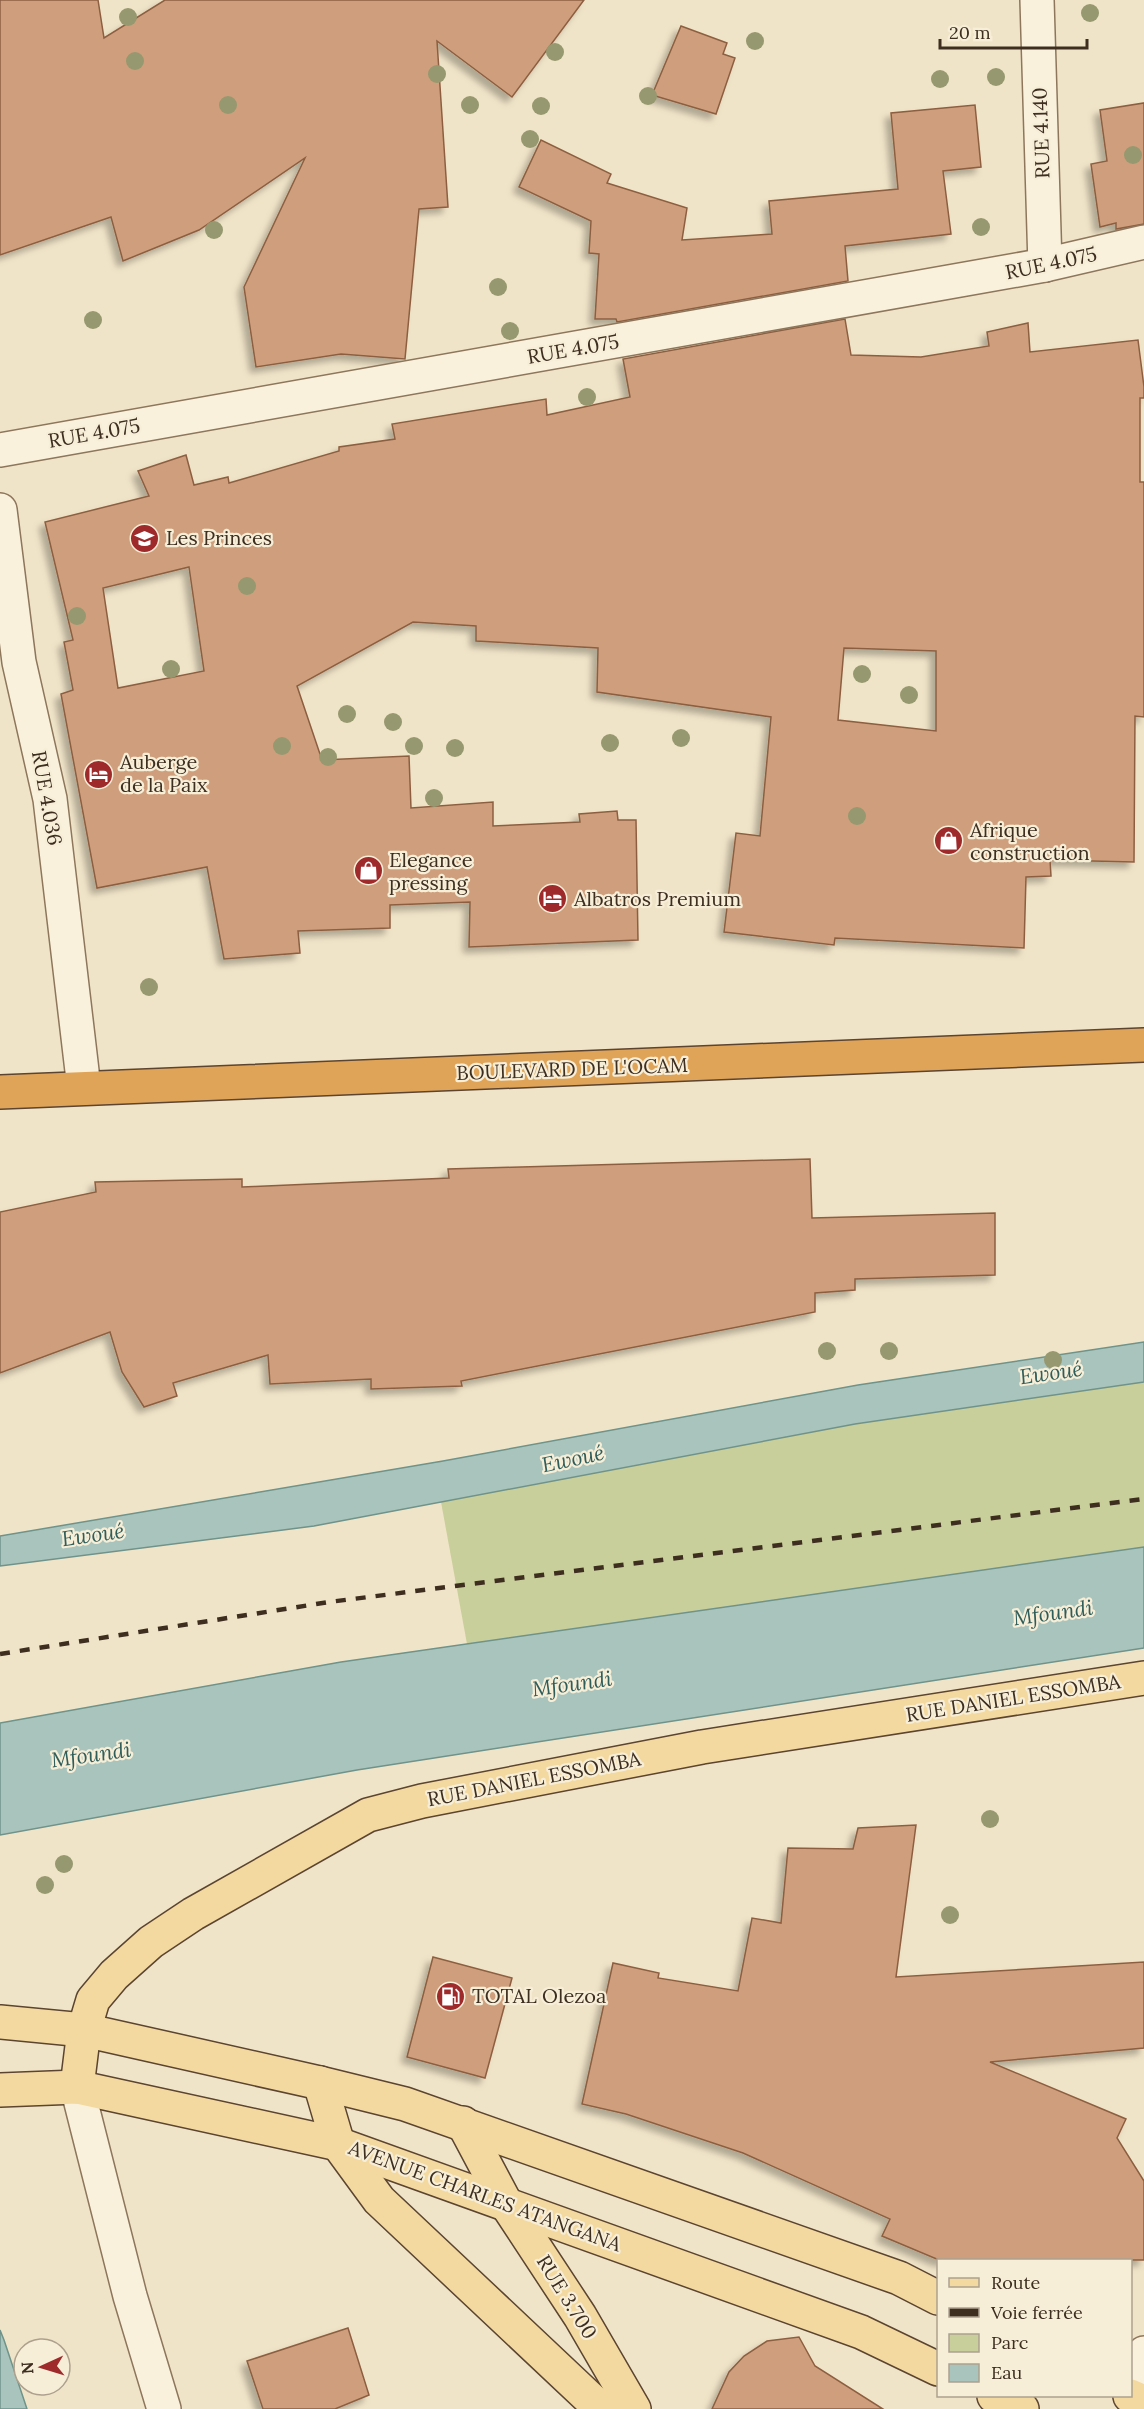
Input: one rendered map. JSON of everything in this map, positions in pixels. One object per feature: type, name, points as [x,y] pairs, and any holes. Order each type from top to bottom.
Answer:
[{"type":"highway","name":"BOULEVARD DE L'OCAM","points":[[0,1092],[1144,1045]]},
{"type":"main road","name":"RUE DANIEL ESSOMBA","points":[[80,2100],[84,2030],[93,2000],[114,1975],[150,1942],[193,1914],[368,1815],[422,1801],[702,1747],[1144,1678]]},
{"type":"main road","points":[[16,2023],[84,2030],[405,2104],[899,2278],[937,2297]]},
{"type":"main road","points":[[320,2083],[338,2144],[379,2200],[601,2409]]},
{"type":"main road","name":"AVENUE CHARLES ATANGANA","points":[[7,2090],[80,2100],[338,2144],[505,2202],[861,2332],[937,2368]]},
{"type":"main road","name":"RUE 3.700","points":[[463,2123],[505,2202],[580,2316],[634,2409]]},
{"type":"main road","points":[[996,2397],[1022,2409]]},
{"type":"street","name":"RUE 4.140","points":[[1037,0],[1045,265]]},
{"type":"street","name":"RUE 4.075","points":[[0,450],[1045,265],[1144,242]]},
{"type":"street","name":"RUE 4.036","points":[[0,510],[10,660],[50,799],[84,1088]]},
{"type":"street","points":[[80,2100],[130,2296],[164,2409]]},
{"type":"street","points":[[1132,2374],[1144,2353]]},
{"type":"green space","points":[[1144,1382],[1144,1547],[467,1644],[441,1502],[855,1424]]},
{"type":"water","name":"Ewoué","points":[[1144,1342],[1144,1382],[855,1424],[314,1526],[0,1566],[0,1536],[443,1461],[858,1385]]},
{"type":"water","name":"Mfoundi","points":[[1144,1547],[1144,1648],[357,1770],[0,1835],[0,1723],[341,1662]]},
{"type":"water","points":[[0,2330],[12,2364],[12,2397],[23,2397],[27,2409],[0,2409]]},
{"type":"building","points":[[0,0],[98,0],[104,38],[165,0],[584,0],[512,97],[437,41],[448,207],[419,209],[405,359],[341,354],[256,367],[244,287],[305,158],[199,230],[123,261],[111,217],[0,255]]},
{"type":"building","points":[[681,26],[727,43],[723,54],[735,58],[716,114],[652,95]]},
{"type":"building","points":[[1144,103],[1144,224],[1116,229],[1116,223],[1100,227],[1091,164],[1107,161],[1100,110]]},
{"type":"building","points":[[975,105],[981,167],[943,171],[951,234],[845,246],[848,281],[617,322],[616,319],[595,319],[599,254],[589,253],[591,221],[519,187],[541,140],[611,174],[607,183],[687,208],[682,240],[772,234],[769,201],[898,189],[891,113]]},
{"type":"building","points":[[845,319],[851,355],[921,357],[989,346],[987,332],[1028,323],[1030,352],[1138,340],[1144,387],[1144,398],[1140,398],[1140,482],[1144,482],[1144,717],[1135,716],[1134,862],[1050,860],[1051,876],[1026,877],[1024,948],[835,938],[834,945],[724,932],[736,833],[760,836],[771,717],[597,692],[598,648],[476,641],[476,626],[413,622],[297,686],[322,760],[409,756],[411,808],[493,802],[493,826],[580,822],[579,814],[617,811],[618,820],[636,820],[638,940],[469,947],[470,902],[390,905],[390,928],[298,931],[300,953],[224,959],[207,867],[97,888],[61,694],[73,690],[64,642],[73,640],[45,522],[149,496],[138,471],[186,455],[194,485],[228,477],[229,483],[339,451],[339,447],[395,439],[392,424],[546,399],[547,415],[630,397],[623,359]],"holes":[[[189,567],[204,671],[118,688],[103,588]],[[844,648],[936,651],[936,731],[838,720]]]},
{"type":"building","points":[[810,1159],[812,1218],[995,1213],[995,1275],[855,1279],[855,1290],[815,1293],[815,1312],[461,1381],[462,1386],[371,1389],[371,1379],[270,1384],[268,1355],[173,1383],[177,1396],[144,1407],[122,1372],[110,1332],[0,1373],[0,1212],[96,1192],[95,1182],[242,1179],[242,1187],[449,1178],[448,1169]]},
{"type":"building","points":[[916,1825],[896,1977],[1144,1962],[1144,2048],[990,2062],[1126,2119],[1117,2138],[1144,2181],[1144,2260],[937,2259],[882,2236],[890,2219],[743,2153],[626,2114],[582,2104],[613,1963],[659,1973],[658,1978],[738,1991],[752,1918],[781,1923],[788,1848],[853,1849],[858,1828]]},
{"type":"building","points":[[433,1957],[512,1978],[485,2078],[407,2057]]},
{"type":"building","points":[[348,2328],[369,2395],[335,2409],[263,2409],[247,2361]]},
{"type":"building","points":[[799,2337],[815,2366],[883,2409],[712,2409],[729,2372],[744,2356],[767,2341]]},
{"type":"railway","points":[[0,1654],[329,1602],[1144,1499]]},
{"type":"place","name":"Les Princes","points":[[145,538]]},
{"type":"place","name":"Auberge de la Paix","points":[[99,774]]},
{"type":"place","name":"Afrique construction","points":[[949,841]]},
{"type":"place","name":"Elegance pressing","points":[[368,871]]},
{"type":"place","name":"Albatros Premium","points":[[553,899]]},
{"type":"place","name":"TOTAL Olezoa","points":[[451,1996]]}]
